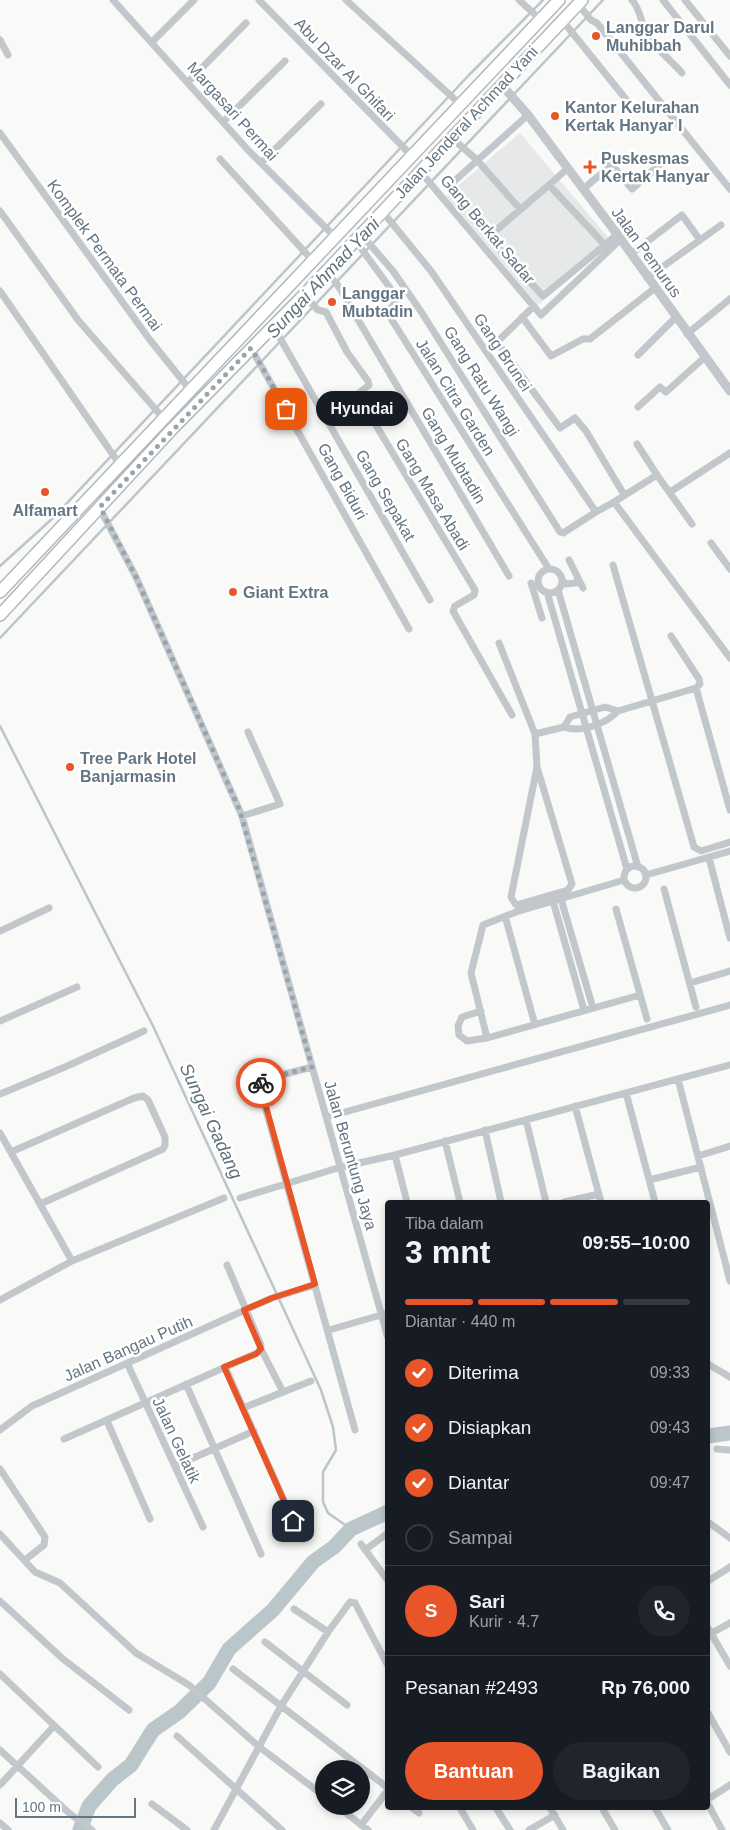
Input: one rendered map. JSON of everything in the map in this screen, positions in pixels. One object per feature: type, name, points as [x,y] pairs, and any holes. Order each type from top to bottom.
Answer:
[{"type":"highway","name":"Jalan Jenderal Achmad Yani","points":[[0,592],[115,457],[164,419],[336,237],[408,153],[461,105],[538,17],[559,0]]},
{"type":"highway","name":"Jalan Jenderal Achmad Yani","points":[[0,615],[251,348],[273,326],[332,279],[389,218],[419,170],[456,142],[501,84],[569,28],[580,2]]},
{"type":"highway","points":[[222,358],[232,368]]},
{"type":"street","name":"Margasari Permai","points":[[113,0],[261,163],[336,237]]},
{"type":"street","points":[[152,42],[194,0]]},
{"type":"street","name":"Abu Dzar Al Ghifari","points":[[259,0],[408,153]]},
{"type":"street","points":[[346,0],[461,105]]},
{"type":"street","points":[[519,0],[538,17]]},
{"type":"street","points":[[632,0],[641,11],[642,19],[650,38],[682,73]]},
{"type":"street","points":[[663,0],[730,85]]},
{"type":"street","points":[[685,0],[730,56]]},
{"type":"street","points":[[580,2],[588,16],[597,23],[730,189]]},
{"type":"street","points":[[188,82],[246,23]]},
{"type":"street","points":[[569,28],[630,102]]},
{"type":"street","points":[[0,40],[8,55]]},
{"type":"street","points":[[223,122],[285,61]]},
{"type":"street","name":"Jalan Pemurus","points":[[501,84],[528,115],[568,168],[730,391]]},
{"type":"street","points":[[261,163],[321,104]]},
{"type":"street","points":[[451,184],[528,115]]},
{"type":"street","name":"Komplek Permata Permai","points":[[0,133],[150,340],[191,391]]},
{"type":"street","points":[[456,142],[477,160],[520,210]]},
{"type":"street","points":[[604,156],[632,189],[665,160]]},
{"type":"street","points":[[220,159],[313,261]]},
{"type":"street","points":[[583,189],[612,166]]},
{"type":"street","points":[[568,168],[494,232],[492,238],[494,243],[543,296],[604,245],[619,237]]},
{"type":"street","name":"Gang Berkat Sadar","points":[[419,170],[542,315],[619,237]]},
{"type":"street","points":[[549,185],[604,245]]},
{"type":"street","points":[[0,211],[78,320],[164,419]]},
{"type":"street","points":[[631,254],[682,215],[700,240]]},
{"type":"street","name":"Gang Brunei","points":[[389,218],[431,271],[596,512]]},
{"type":"street","points":[[647,278],[721,225]]},
{"type":"street","name":"Gang Ratu Wangi","points":[[365,244],[393,271],[427,320],[560,532],[563,533],[596,512]]},
{"type":"street","name":"Jalan Citra Garden","points":[[365,244],[396,296],[395,303],[388,311],[390,317],[549,570]]},
{"type":"street","name":"Gang Mubtadin","points":[[332,279],[510,576]]},
{"type":"street","points":[[522,316],[551,356],[583,339],[590,339],[655,288]]},
{"type":"street","points":[[0,291],[115,457]]},
{"type":"street","name":"Gang Masa Abadi","points":[[308,298],[316,308],[326,312],[348,352],[368,381],[369,384],[359,393],[358,397],[474,590],[474,595],[454,606],[453,611],[512,715]]},
{"type":"street","points":[[687,334],[730,298]]},
{"type":"street","name":"Gang Berkat Sadar","points":[[534,306],[497,342],[560,428],[575,418],[586,431],[623,493]]},
{"type":"street","points":[[638,354],[676,318]]},
{"type":"street","name":"Gang Sepakat","points":[[273,326],[430,600]]},
{"type":"street","name":"Gang Biduri","points":[[251,348],[409,629]]},
{"type":"street","points":[[638,407],[660,387],[666,392],[705,357]]},
{"type":"street","points":[[637,444],[692,524]]},
{"type":"street","points":[[670,492],[730,453]]},
{"type":"street","points":[[596,512],[657,475]]},
{"type":"street","points":[[614,502],[730,658]]},
{"type":"street","name":"Jalan Beruntung Jaya","points":[[100,507],[114,532],[242,816],[312,1067],[384,1314]]},
{"type":"street","points":[[711,543],[730,569]]},
{"type":"street","points":[[569,560],[582,588]]},
{"type":"street","points":[[613,565],[694,847],[698,851],[730,842]]},
{"type":"street","points":[[573,568],[566,568],[560,577],[558,590],[638,867],[646,875]]},
{"type":"street","points":[[542,618],[538,589],[539,576],[549,570],[570,584],[576,583],[577,580]]},
{"type":"street","points":[[538,589],[558,590]]},
{"type":"street","points":[[538,589],[582,713],[627,869],[624,880]]},
{"type":"street","points":[[671,636],[699,679],[697,687],[730,810]]},
{"type":"street","points":[[499,643],[535,734],[538,767],[572,887],[568,890],[520,905],[513,902],[511,897],[538,767]]},
{"type":"street","points":[[535,734],[564,727],[574,730],[597,724],[610,719],[618,711],[697,687]]},
{"type":"street","points":[[564,727],[570,718],[582,713],[605,707],[618,711]]},
{"type":"street","points":[[242,816],[280,804],[248,732]]},
{"type":"street","points":[[646,875],[730,851]]},
{"type":"street","points":[[709,858],[730,938]]},
{"type":"street","points":[[627,869],[638,867]]},
{"type":"street","points":[[624,880],[630,888],[637,888],[644,883],[646,875]]},
{"type":"street","points":[[487,1038],[471,974],[483,925],[561,898],[624,880]]},
{"type":"street","points":[[664,889],[696,1007]]},
{"type":"street","points":[[561,898],[593,1008]]},
{"type":"street","points":[[552,901],[584,1010]]},
{"type":"street","points":[[0,931],[49,908]]},
{"type":"street","points":[[616,909],[647,1018]]},
{"type":"street","points":[[505,916],[535,1024]]},
{"type":"street","points":[[690,983],[730,971]]},
{"type":"street","points":[[0,1021],[77,988]]},
{"type":"street","points":[[480,1011],[462,1017],[458,1026],[459,1035],[467,1041],[487,1038],[640,995]]},
{"type":"street","points":[[327,1118],[730,1005]]},
{"type":"street","points":[[0,1094],[65,1067],[144,1030]]},
{"type":"street","points":[[240,1198],[341,1167],[395,1155],[445,1140],[730,1065]]},
{"type":"street","points":[[312,1067],[266,1079],[261,1083],[262,1092],[355,1430]]},
{"type":"street","points":[[678,1079],[710,1200]]},
{"type":"street","points":[[626,1093],[654,1200]]},
{"type":"street","points":[[12,1152],[140,1096],[145,1096],[148,1100],[165,1137],[163,1148],[40,1204]]},
{"type":"street","points":[[575,1106],[600,1200]]},
{"type":"street","points":[[526,1120],[546,1200]]},
{"type":"street","points":[[485,1130],[501,1200]]},
{"type":"street","points":[[1,1135],[72,1261]]},
{"type":"street","points":[[445,1140],[460,1200]]},
{"type":"street","points":[[698,1156],[730,1146]]},
{"type":"street","points":[[395,1155],[406,1200]]},
{"type":"street","points":[[649,1180],[701,1166]]},
{"type":"street","points":[[573,1200],[599,1194]]},
{"type":"street","points":[[0,1300],[72,1261],[224,1198]]},
{"type":"street","points":[[710,1202],[730,1281]]},
{"type":"street","points":[[227,1265],[261,1349],[283,1392]]},
{"type":"street","name":"Jalan Bangau Putih","points":[[0,1430],[32,1406],[244,1310],[272,1298],[315,1284]]},
{"type":"street","points":[[329,1330],[384,1314]]},
{"type":"street","points":[[64,1439],[256,1354],[261,1349]]},
{"type":"street","name":"Jalan Gelatik","points":[[127,1363],[203,1527]]},
{"type":"street","points":[[710,1365],[730,1377]]},
{"type":"street","points":[[224,1367],[293,1521]]},
{"type":"street","points":[[243,1408],[311,1381]]},
{"type":"street","points":[[186,1384],[261,1554]]},
{"type":"street","points":[[107,1421],[150,1519]]},
{"type":"street","points":[[175,1466],[254,1432]]},
{"type":"street","points":[[717,1449],[730,1450]]},
{"type":"street","points":[[0,1469],[45,1537],[44,1545],[24,1560]]},
{"type":"street","points":[[710,1524],[728,1535],[730,1526]]},
{"type":"street","points":[[0,1534],[35,1572],[60,1583],[136,1653],[188,1685],[258,1746],[315,1789]]},
{"type":"street","points":[[385,1535],[363,1547],[385,1577]]},
{"type":"street","points":[[710,1580],[730,1567]]},
{"type":"street","points":[[0,1601],[63,1659],[129,1710]]},
{"type":"street","points":[[214,1830],[281,1706],[328,1632],[349,1603],[354,1602],[385,1660]]},
{"type":"street","points":[[294,1609],[328,1632]]},
{"type":"street","points":[[710,1632],[730,1623]]},
{"type":"street","points":[[710,1634],[730,1666]]},
{"type":"street","points":[[265,1642],[347,1705]]},
{"type":"street","points":[[233,1669],[385,1787]]},
{"type":"street","points":[[0,1674],[98,1766]]},
{"type":"street","points":[[710,1715],[730,1752]]},
{"type":"street","points":[[0,1785],[54,1726]]},
{"type":"street","points":[[723,1738],[730,1734]]},
{"type":"street","points":[[177,1736],[282,1830]]},
{"type":"street","points":[[0,1750],[69,1813],[91,1829]]},
{"type":"street","points":[[710,1798],[730,1785]]},
{"type":"street","points":[[361,1825],[385,1793]]},
{"type":"street","points":[[152,1804],[187,1830]]},
{"type":"street","points":[[710,1808],[722,1830]]},
{"type":"street","points":[[415,1810],[419,1813]]},
{"type":"street","points":[[461,1810],[473,1830]]},
{"type":"street","points":[[497,1810],[510,1830]]},
{"type":"street","points":[[529,1830],[553,1810],[563,1830]]},
{"type":"street","points":[[603,1810],[615,1830]]},
{"type":"street","points":[[656,1810],[668,1830]]},
{"type":"street","points":[[348,1815],[368,1830]]},
{"type":"street","points":[[0,1823],[8,1830]]},
{"type":"shaded area","points":[[520,133],[612,242],[538,305],[446,196]]},
{"type":"waterway","name":"Sungai Ahmad Yani","points":[[0,566],[53,518],[469,75],[543,0]]},
{"type":"waterway","name":"Sungai Ahmad Yani","points":[[0,638],[603,0]]},
{"type":"waterway","name":"Sungai Gadang","points":[[0,726],[153,1026],[321,1390],[333,1427],[336,1450],[323,1472],[323,1502],[328,1513],[351,1529]]},
{"type":"waterway","points":[[710,1436],[730,1433]]},
{"type":"waterway","points":[[80,1830],[89,1806],[112,1780],[131,1765],[153,1730],[179,1712],[209,1683],[229,1649],[273,1610],[313,1562],[334,1547],[351,1529],[385,1513]]},
{"type":"way so far","points":[[261,1083],[266,1079],[312,1067],[247,832],[229,785],[136,577],[100,507],[251,348],[286,409]]},
{"type":"place","name":"Langgar Darul Muhibbah","points":[[596,36]]},
{"type":"place","name":"Kantor Kelurahan Kertak Hanyar I","points":[[555,116]]},
{"type":"place","name":"Puskesmas Kertak Hanyar","points":[[590,167]]},
{"type":"place","name":"Langgar Mubtadin","points":[[332,302]]},
{"type":"place","name":"Hyundai","points":[[286,409]]},
{"type":"place","name":"Alfamart","points":[[45,492]]},
{"type":"place","name":"Giant Extra","points":[[233,592]]},
{"type":"place","name":"Tree Park Hotel Banjarmasin","points":[[70,767]]},
{"type":"route","points":[[261,1083],[315,1284],[272,1298],[244,1310],[261,1345],[261,1349],[256,1354],[224,1367],[293,1521]]}]
